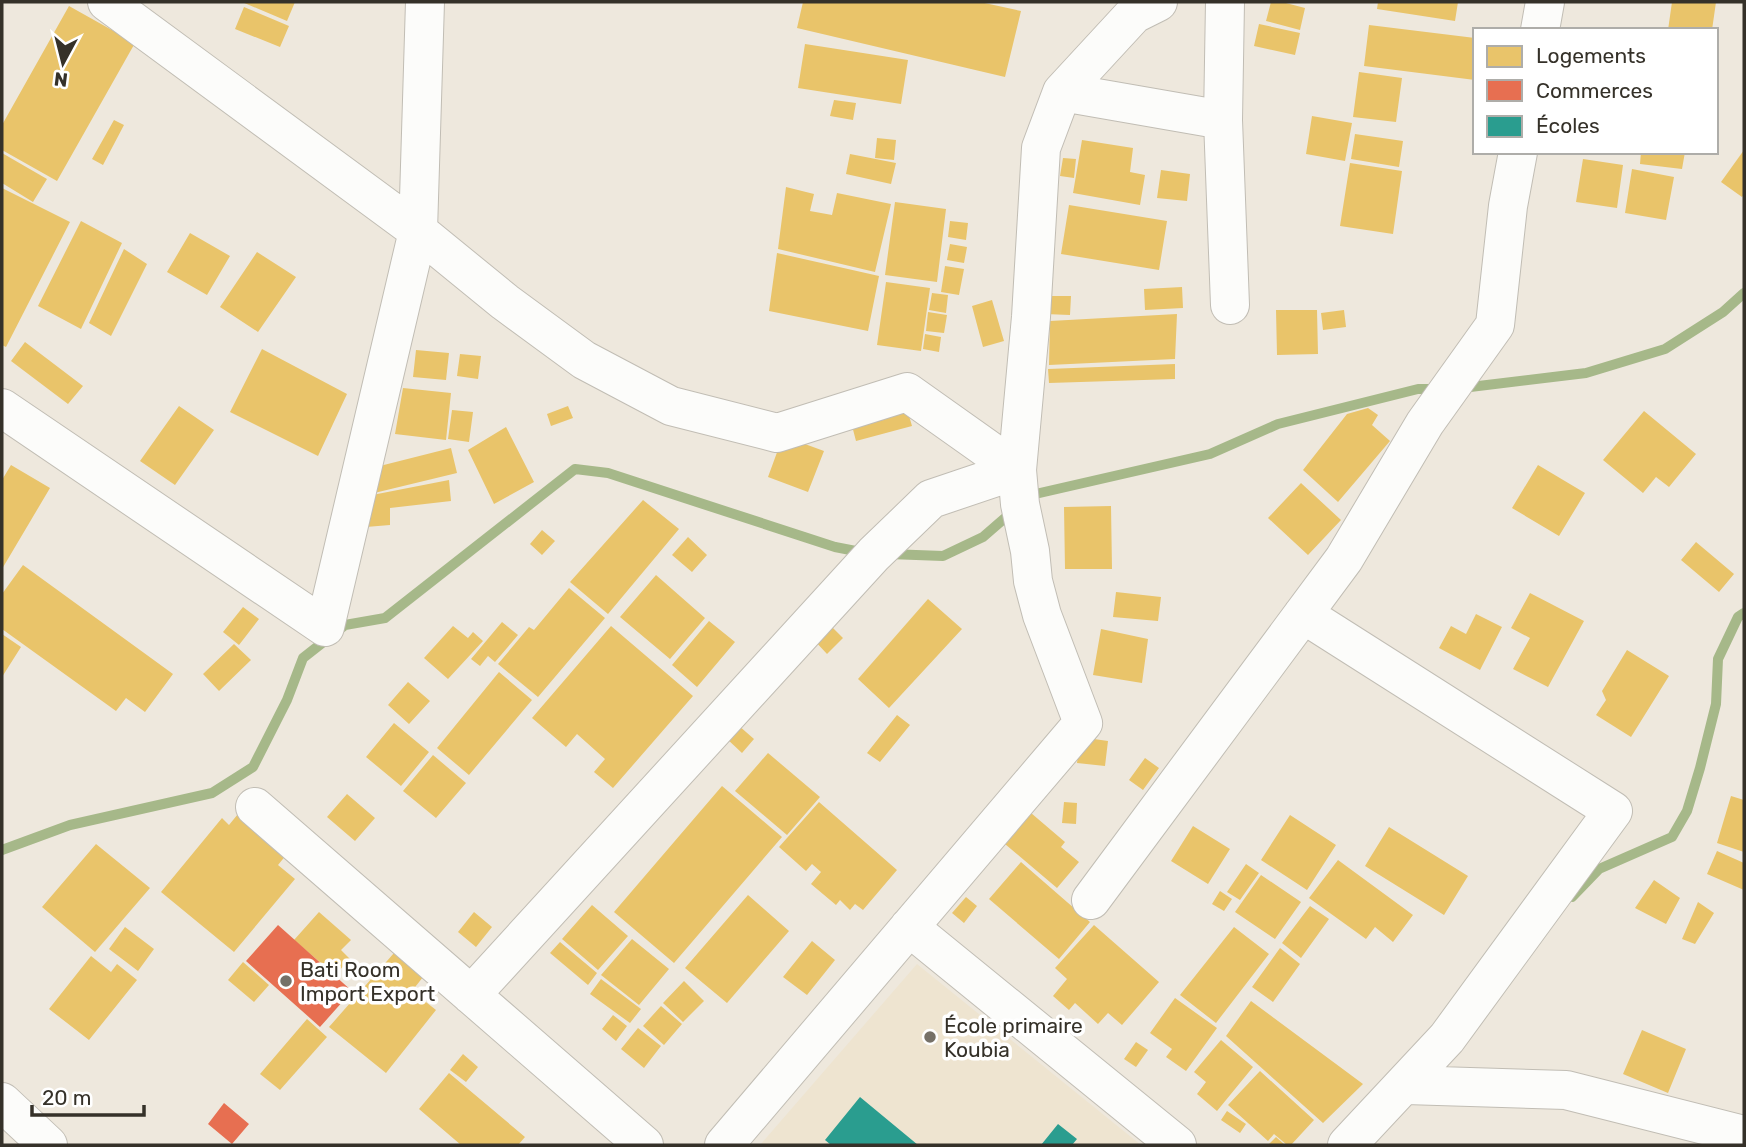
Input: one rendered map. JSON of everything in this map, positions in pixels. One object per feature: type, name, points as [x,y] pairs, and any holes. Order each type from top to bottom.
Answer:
[{"type":"street","points":[[107,2],[418,231],[505,302],[584,360],[671,406],[777,433],[907,392],[1017,470]]},
{"type":"street","points":[[2,408],[326,627],[418,231],[425,2]]},
{"type":"street","points":[[724,1145],[1083,723],[1042,615],[1033,581],[1017,470],[1031,317],[1041,148],[1062,92],[1134,14],[1158,2]]},
{"type":"street","points":[[1225,2],[1223,120],[1230,305]]},
{"type":"street","points":[[1539,28],[1545,2]]},
{"type":"street","points":[[1062,92],[1223,120]]},
{"type":"street","points":[[1091,900],[1344,559],[1425,423],[1495,325],[1508,206],[1518,154]]},
{"type":"street","points":[[471,995],[874,554],[931,499],[1017,470]]},
{"type":"street","points":[[1303,614],[1613,811],[1447,1038],[1406,1085],[1347,1145]]},
{"type":"street","points":[[255,807],[644,1145]]},
{"type":"street","points":[[909,927],[1177,1145]]},
{"type":"street","points":[[1406,1085],[1566,1090],[1744,1135]]},
{"type":"street","points":[[2,1102],[48,1145]]},
{"type":"shaded area","name":"École primaire Koubia","points":[[917,964],[1141,1145],[760,1145]]},
{"type":"building: Logements","points":[[242,2],[295,2],[287,21]]},
{"type":"building: Logements","points":[[803,2],[980,2],[1021,11],[1005,77],[797,28]]},
{"type":"building: Logements","points":[[1271,2],[1305,8],[1300,30],[1266,21]]},
{"type":"building: Logements","points":[[1378,2],[1458,2],[1455,21],[1377,9]]},
{"type":"building: Logements","points":[[1672,2],[1716,2],[1712,28],[1668,28]]},
{"type":"building: Logements","points":[[69,6],[135,43],[57,181],[2,150],[2,125]]},
{"type":"building: Logements","points":[[244,7],[289,26],[280,47],[235,29]]},
{"type":"building: Logements","points":[[1259,24],[1300,33],[1295,55],[1254,46]]},
{"type":"building: Logements","points":[[1369,25],[1473,38],[1473,80],[1364,66]]},
{"type":"building: Logements","points":[[805,44],[908,60],[901,104],[798,88]]},
{"type":"building: Logements","points":[[1359,72],[1402,78],[1396,122],[1353,117]]},
{"type":"building: Logements","points":[[834,100],[856,103],[853,120],[830,116]]},
{"type":"building: Logements","points":[[1312,116],[1352,123],[1345,161],[1306,154]]},
{"type":"building: Logements","points":[[114,120],[124,125],[103,165],[92,159]]},
{"type":"building: Logements","points":[[1355,134],[1403,141],[1399,167],[1351,159]]},
{"type":"building: Logements","points":[[877,138],[896,140],[894,160],[875,158]]},
{"type":"building: Logements","points":[[1082,140],[1133,148],[1130,172],[1145,175],[1140,205],[1073,193]]},
{"type":"building: Logements","points":[[1744,150],[1744,194],[1742,197],[1721,182]]},
{"type":"building: Logements","points":[[2,153],[47,179],[33,202],[2,183]]},
{"type":"building: Logements","points":[[850,154],[896,163],[891,184],[846,174]]},
{"type":"building: Logements","points":[[1641,154],[1685,154],[1682,169],[1640,164]]},
{"type":"building: Logements","points":[[1063,158],[1076,159],[1074,178],[1060,176]]},
{"type":"building: Logements","points":[[1583,159],[1623,165],[1617,208],[1576,202]]},
{"type":"building: Logements","points":[[1350,163],[1402,171],[1393,234],[1340,226]]},
{"type":"building: Logements","points":[[1632,169],[1674,177],[1666,220],[1625,213]]},
{"type":"building: Logements","points":[[1161,170],[1190,174],[1187,201],[1157,198]]},
{"type":"building: Logements","points":[[786,187],[814,194],[810,211],[832,215],[837,193],[891,204],[875,272],[778,249]]},
{"type":"building: Logements","points":[[2,188],[70,222],[6,347],[2,345]]},
{"type":"building: Logements","points":[[895,202],[946,209],[937,282],[885,275]]},
{"type":"building: Logements","points":[[1069,205],[1167,221],[1159,270],[1061,254]]},
{"type":"building: Logements","points":[[81,221],[122,243],[81,329],[38,306]]},
{"type":"building: Logements","points":[[950,221],[968,223],[966,240],[948,237]]},
{"type":"building: Logements","points":[[190,233],[230,256],[207,295],[167,272]]},
{"type":"building: Logements","points":[[950,244],[967,247],[964,263],[947,260]]},
{"type":"building: Logements","points":[[124,249],[147,264],[111,336],[89,323]]},
{"type":"building: Logements","points":[[257,252],[296,277],[258,332],[220,307]]},
{"type":"building: Logements","points":[[777,253],[879,276],[868,331],[769,311]]},
{"type":"building: Logements","points":[[945,266],[964,269],[959,295],[941,292]]},
{"type":"building: Logements","points":[[886,282],[930,288],[921,351],[877,345]]},
{"type":"building: Logements","points":[[1182,287],[1183,308],[1145,310],[1144,289]]},
{"type":"building: Logements","points":[[932,293],[948,295],[946,313],[929,310]]},
{"type":"building: Logements","points":[[1046,296],[1071,296],[1070,315],[1045,314]]},
{"type":"building: Logements","points":[[992,300],[1004,341],[983,347],[972,306]]},
{"type":"building: Logements","points":[[1276,310],[1317,310],[1318,354],[1277,355]]},
{"type":"building: Logements","points":[[1344,310],[1346,327],[1323,330],[1321,313]]},
{"type":"building: Logements","points":[[928,312],[947,315],[944,333],[926,331]]},
{"type":"building: Logements","points":[[1177,314],[1175,359],[1049,365],[1050,321]]},
{"type":"building: Logements","points":[[925,334],[941,337],[939,352],[923,349]]},
{"type":"building: Logements","points":[[25,342],[83,386],[68,404],[11,361]]},
{"type":"building: Logements","points":[[262,349],[347,394],[318,456],[230,412]]},
{"type":"building: Logements","points":[[416,350],[449,353],[446,380],[413,377]]},
{"type":"building: Logements","points":[[460,354],[481,356],[478,379],[457,376]]},
{"type":"building: Logements","points":[[1175,364],[1175,379],[1049,383],[1048,369]]},
{"type":"building: Logements","points":[[403,388],[451,393],[446,440],[395,434]]},
{"type":"building: Logements","points":[[905,402],[912,426],[856,441],[850,418]]},
{"type":"building: Logements","points":[[179,406],[214,430],[175,485],[140,461]]},
{"type":"building: Logements","points":[[568,406],[573,418],[551,426],[547,414]]},
{"type":"building: Logements","points":[[1368,408],[1378,415],[1372,425],[1390,441],[1338,502],[1303,470],[1347,414]]},
{"type":"building: Logements","points":[[452,410],[473,412],[469,442],[448,439]]},
{"type":"building: Logements","points":[[1644,411],[1696,454],[1669,487],[1656,477],[1643,493],[1603,460]]},
{"type":"building: Logements","points":[[506,427],[534,482],[494,504],[468,450]]},
{"type":"building: Logements","points":[[783,436],[824,451],[808,492],[768,477]]},
{"type":"building: Logements","points":[[451,448],[457,473],[366,495],[364,470]]},
{"type":"building: Logements","points":[[11,465],[50,488],[2,569],[2,480]]},
{"type":"building: Logements","points":[[1538,465],[1585,493],[1559,536],[1512,508]]},
{"type":"building: Logements","points":[[449,480],[451,501],[390,508],[390,525],[366,527],[362,497]]},
{"type":"building: Logements","points":[[1301,483],[1341,520],[1308,555],[1268,518]]},
{"type":"building: Logements","points":[[643,500],[679,529],[608,614],[570,582]]},
{"type":"building: Logements","points":[[1111,506],[1112,569],[1065,569],[1064,507]]},
{"type":"building: Logements","points":[[542,530],[555,541],[542,555],[530,544]]},
{"type":"building: Logements","points":[[688,537],[707,555],[692,572],[672,555]]},
{"type":"building: Logements","points":[[1696,542],[1734,574],[1719,592],[1681,560]]},
{"type":"building: Logements","points":[[23,565],[173,674],[145,712],[126,698],[116,711],[2,629],[2,594]]},
{"type":"building: Logements","points":[[656,575],[705,618],[670,659],[620,617]]},
{"type":"building: Logements","points":[[569,588],[605,618],[538,697],[498,664],[529,627],[534,630]]},
{"type":"building: Logements","points":[[1116,592],[1161,597],[1158,621],[1113,617]]},
{"type":"building: Logements","points":[[1530,593],[1584,621],[1548,687],[1513,669],[1530,638],[1511,628]]},
{"type":"building: Logements","points":[[928,599],[962,629],[889,708],[858,679]]},
{"type":"building: Logements","points":[[243,607],[259,619],[239,645],[223,632]]},
{"type":"building: Logements","points":[[1476,614],[1502,627],[1480,670],[1439,648],[1451,626],[1466,634]]},
{"type":"building: Logements","points":[[709,621],[735,642],[697,687],[672,665]]},
{"type":"building: Logements","points":[[502,622],[518,635],[495,662],[488,656],[480,666],[471,659]]},
{"type":"building: Logements","points":[[830,625],[843,638],[827,654],[814,640]]},
{"type":"building: Logements","points":[[453,626],[468,638],[473,632],[483,641],[448,679],[424,658]]},
{"type":"building: Logements","points":[[611,626],[693,696],[613,788],[594,772],[605,759],[577,734],[566,747],[532,718]]},
{"type":"building: Logements","points":[[1101,629],[1148,639],[1142,683],[1093,675]]},
{"type":"building: Logements","points":[[2,634],[21,647],[2,677]]},
{"type":"building: Logements","points":[[234,644],[251,660],[219,691],[203,674]]},
{"type":"building: Logements","points":[[1627,650],[1669,676],[1631,737],[1596,715],[1606,700],[1602,691]]},
{"type":"building: Logements","points":[[499,672],[532,700],[469,775],[437,748]]},
{"type":"building: Logements","points":[[408,682],[430,701],[409,724],[388,705]]},
{"type":"building: Logements","points":[[897,715],[910,725],[880,762],[867,753]]},
{"type":"building: Logements","points":[[394,723],[429,752],[401,786],[366,757]]},
{"type":"building: Logements","points":[[738,725],[754,739],[742,753],[726,738]]},
{"type":"building: Logements","points":[[1080,737],[1108,741],[1105,766],[1077,763]]},
{"type":"building: Logements","points":[[768,753],[820,797],[787,835],[735,791]]},
{"type":"building: Logements","points":[[433,755],[466,783],[436,818],[403,791]]},
{"type":"building: Logements","points":[[1145,758],[1159,768],[1143,790],[1129,780]]},
{"type":"building: Logements","points":[[722,786],[782,837],[674,963],[614,912]]},
{"type":"building: Logements","points":[[347,794],[375,818],[355,841],[327,817]]},
{"type":"building: Logements","points":[[1731,796],[1744,800],[1744,852],[1717,843]]},
{"type":"building: Logements","points":[[819,802],[897,870],[863,910],[855,904],[850,910],[840,900],[836,905],[811,884],[821,872],[812,864],[806,871],[779,847]]},
{"type":"building: Logements","points":[[1064,802],[1077,803],[1076,824],[1062,823]]},
{"type":"building: Logements","points":[[1031,813],[1065,842],[1061,847],[1079,862],[1057,888],[1005,844]]},
{"type":"building: Logements","points":[[238,814],[287,854],[278,865],[295,879],[234,952],[161,892],[222,818],[229,825]]},
{"type":"building: Logements","points":[[1290,815],[1336,845],[1307,890],[1261,860]]},
{"type":"building: Logements","points":[[1193,826],[1230,849],[1208,884],[1171,861]]},
{"type":"building: Logements","points":[[1389,827],[1468,876],[1444,915],[1365,866]]},
{"type":"building: Logements","points":[[96,844],[150,888],[95,952],[42,907]]},
{"type":"building: Logements","points":[[1717,851],[1744,863],[1744,890],[1707,874]]},
{"type":"building: Logements","points":[[1338,860],[1413,915],[1393,942],[1375,927],[1366,939],[1309,898]]},
{"type":"building: Logements","points":[[1021,862],[1090,922],[1059,959],[989,899]]},
{"type":"building: Logements","points":[[1246,864],[1259,873],[1240,900],[1227,892]]},
{"type":"building: Logements","points":[[1261,875],[1301,902],[1275,939],[1235,912]]},
{"type":"building: Logements","points":[[1654,880],[1680,898],[1666,924],[1635,908]]},
{"type":"building: Logements","points":[[1220,891],[1232,899],[1224,911],[1212,904]]},
{"type":"building: Logements","points":[[748,895],[789,931],[727,1003],[685,968]]},
{"type":"building: Logements","points":[[966,897],[977,906],[964,923],[952,913]]},
{"type":"building: Logements","points":[[1698,902],[1714,913],[1695,944],[1682,939]]},
{"type":"building: Logements","points":[[592,905],[628,936],[598,970],[562,939]]},
{"type":"building: Logements","points":[[1310,906],[1329,919],[1301,958],[1282,943]]},
{"type":"building: Logements","points":[[319,912],[351,940],[341,950],[350,959],[335,975],[294,940]]},
{"type":"building: Logements","points":[[474,912],[492,927],[476,947],[458,932]]},
{"type":"building: Logements","points":[[1094,925],[1159,982],[1122,1025],[1108,1013],[1098,1024],[1075,1003],[1069,1010],[1053,996],[1067,979],[1055,968]]},
{"type":"building: Logements","points":[[125,927],[154,949],[138,971],[109,949]]},
{"type":"building: Logements","points":[[1234,927],[1269,954],[1216,1023],[1180,995]]},
{"type":"building: Logements","points":[[632,939],[669,969],[639,1005],[601,975]]},
{"type":"building: Logements","points":[[812,941],[835,960],[807,995],[783,977]]},
{"type":"building: Logements","points":[[560,942],[597,973],[588,985],[550,953]]},
{"type":"building: Logements","points":[[1280,948],[1300,964],[1273,1002],[1252,987]]},
{"type":"building: Logements","points":[[394,953],[423,977],[412,991],[436,1010],[386,1073],[329,1027]]},
{"type":"building: Logements","points":[[91,956],[111,972],[117,964],[137,980],[89,1040],[49,1009]]},
{"type":"building: Logements","points":[[243,962],[269,985],[254,1002],[228,980]]},
{"type":"building: Logements","points":[[601,979],[641,1009],[630,1023],[590,994]]},
{"type":"building: Logements","points":[[684,981],[704,1001],[683,1022],[663,1003]]},
{"type":"building: Logements","points":[[1175,998],[1217,1028],[1186,1071],[1166,1057],[1172,1049],[1150,1033]]},
{"type":"building: Logements","points":[[1251,1001],[1363,1084],[1323,1123],[1226,1036]]},
{"type":"building: Logements","points":[[661,1006],[682,1024],[664,1045],[643,1026]]},
{"type":"building: Logements","points":[[613,1015],[627,1026],[616,1041],[602,1029]]},
{"type":"building: Logements","points":[[307,1019],[327,1037],[280,1090],[260,1074]]},
{"type":"building: Logements","points":[[638,1028],[661,1046],[644,1068],[621,1049]]},
{"type":"building: Logements","points":[[1642,1030],[1686,1049],[1668,1093],[1623,1074]]},
{"type":"building: Logements","points":[[1221,1040],[1253,1067],[1217,1111],[1197,1094],[1206,1082],[1194,1072]]},
{"type":"building: Logements","points":[[1136,1042],[1148,1050],[1136,1067],[1124,1059]]},
{"type":"building: Logements","points":[[463,1054],[478,1067],[466,1082],[450,1070]]},
{"type":"building: Logements","points":[[1260,1071],[1314,1120],[1291,1145],[1287,1145],[1274,1134],[1268,1141],[1228,1105]]},
{"type":"building: Logements","points":[[449,1073],[525,1137],[518,1145],[461,1145],[419,1109]]},
{"type":"building: Logements","points":[[1227,1111],[1246,1124],[1240,1133],[1221,1120]]},
{"type":"building: Logements","points":[[1276,1137],[1285,1145],[1268,1145]]},
{"type":"building: Commerces","points":[[278,925],[352,991],[320,1027],[246,961]]},
{"type":"building: Commerces","points":[[224,1103],[249,1124],[232,1144],[208,1124]]},
{"type":"building: Écoles","points":[[860,1097],[918,1145],[831,1145],[825,1140]]},
{"type":"building: Écoles","points":[[1058,1124],[1077,1139],[1072,1145],[1041,1145]]},
{"type":"waterway","points":[[1462,388],[1586,373],[1665,349],[1723,312],[1744,293]]},
{"type":"waterway","points":[[1027,498],[1210,454],[1278,424],[1418,389],[1439,389]]},
{"type":"waterway","points":[[2,850],[70,825],[212,793],[253,767],[287,700],[303,658],[345,625],[385,618],[575,469],[608,473],[835,547],[866,553]]},
{"type":"waterway","points":[[889,554],[943,556],[983,537],[1013,511]]},
{"type":"waterway","points":[[1572,897],[1599,869],[1672,837],[1687,811],[1700,768],[1716,704],[1718,659],[1738,617],[1744,613]]},
{"type":"place","name":"Bati Room Import Export","points":[[286,981]]},
{"type":"place","name":"École primaire Koubia","points":[[930,1037]]}]
